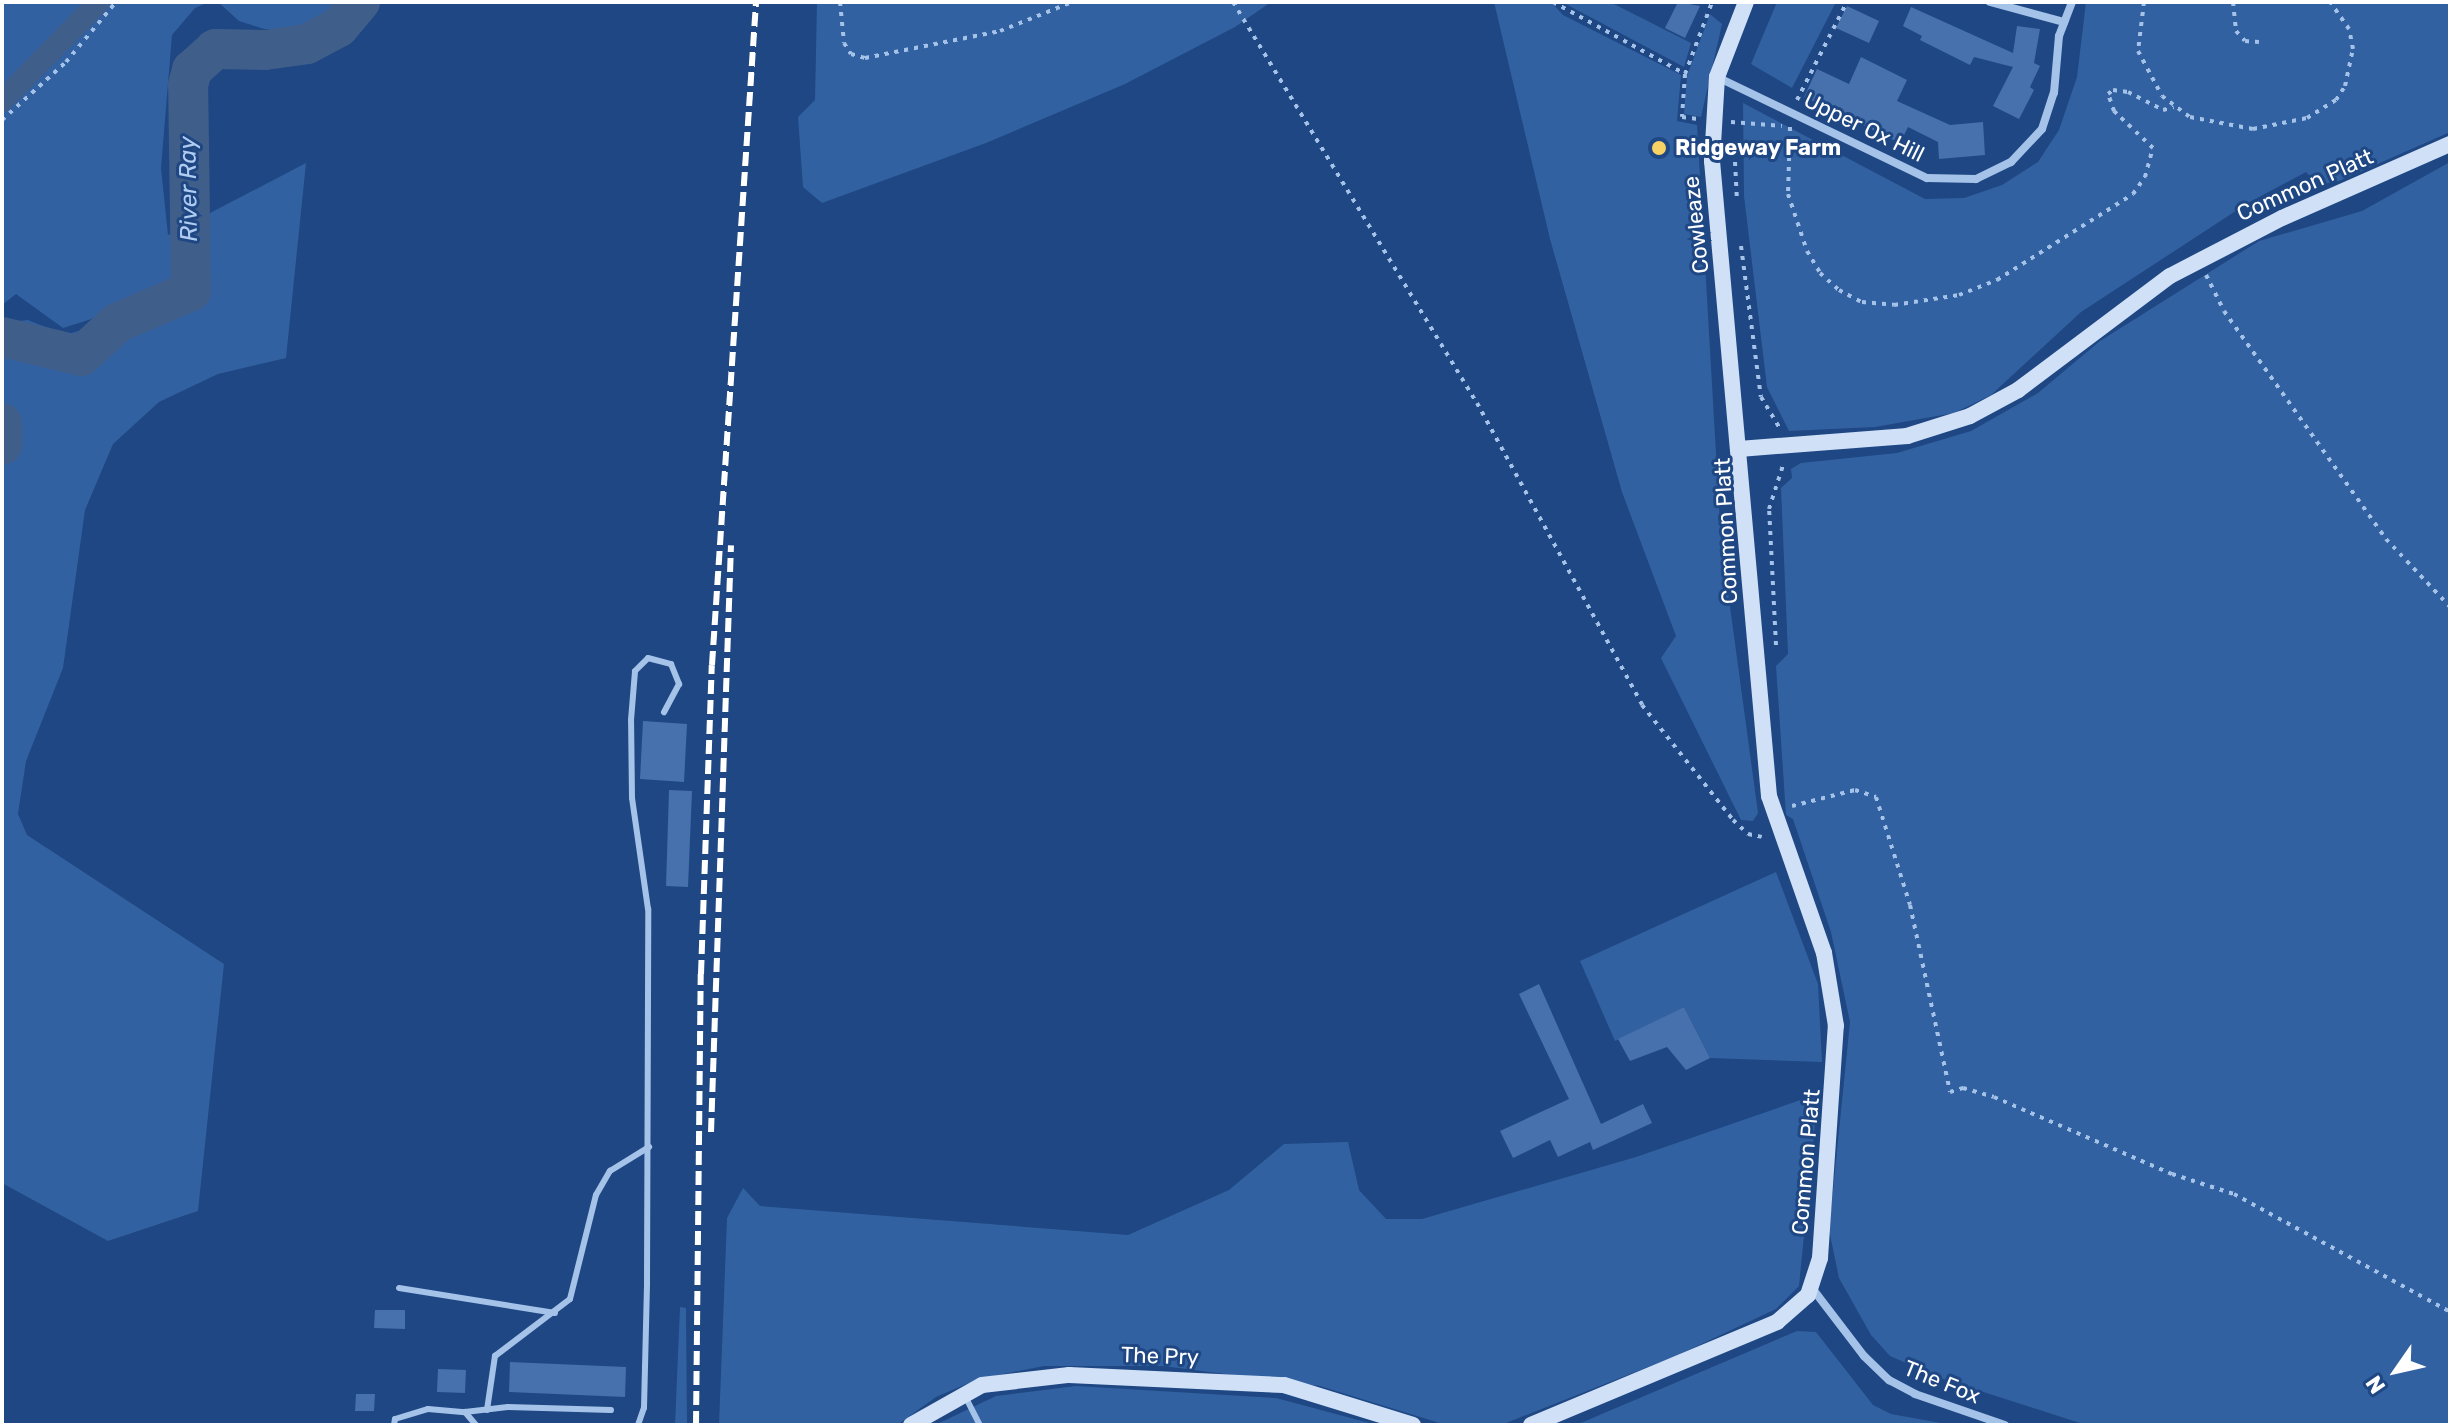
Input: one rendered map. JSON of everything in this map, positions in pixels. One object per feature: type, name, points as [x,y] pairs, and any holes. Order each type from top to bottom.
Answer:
[{"type":"main road","name":"Cowleaze","points":[[1739,449],[1712,161],[1717,77],[1746,2]]},
{"type":"main road","name":"Common Platt","points":[[1812,1288],[1823,1234],[1836,1026],[1824,953],[1772,810],[1739,449],[1907,436],[1970,416],[2018,390],[2121,308],[2200,260],[2450,144]]},
{"type":"main road","points":[[1531,1425],[1767,1327],[1794,1310],[1812,1288]]},
{"type":"main road","name":"The Pry","points":[[911,1425],[963,1393],[1002,1380],[1069,1375],[1284,1385],[1413,1425]]},
{"type":"street","points":[[1990,2],[2064,22]]},
{"type":"street","name":"Upper Ox Hill","points":[[1717,77],[1927,178],[1976,179],[2011,162],[2042,129],[2054,93],[2064,22],[2072,2]]},
{"type":"street","name":"The Fox","points":[[1812,1288],[1864,1356],[1889,1380],[1915,1394],[2005,1425]]},
{"type":"lane","points":[[638,1425],[644,1408],[649,1147],[648,909],[632,798],[631,720],[635,671],[648,658],[671,664],[679,684],[664,712]]},
{"type":"lane","points":[[487,1410],[495,1356],[570,1299],[596,1195],[610,1171],[649,1147]]},
{"type":"lane","points":[[399,1288],[555,1313]]},
{"type":"lane","points":[[963,1393],[980,1425]]},
{"type":"lane","points":[[394,1425],[395,1419],[428,1409],[465,1412],[611,1410]]},
{"type":"lane","points":[[465,1412],[476,1425]]},
{"type":"path","points":[[2,120],[66,62],[116,2]]},
{"type":"path","points":[[840,2],[844,43],[851,54],[865,58],[1000,31],[1072,2]]},
{"type":"path","points":[[1233,2],[1477,403],[1642,705],[1733,820],[1748,834],[1781,840]]},
{"type":"path","points":[[1553,2],[1625,43]]},
{"type":"path","points":[[1685,74],[1712,2]]},
{"type":"path","points":[[1847,2],[1791,112],[1788,194],[1807,251],[1839,290],[1862,302],[1894,305],[1959,295],[1997,280],[2133,194],[2145,177],[2153,148],[2114,111],[2108,94],[2113,90],[2128,92],[2163,110],[2174,107]]},
{"type":"path","points":[[2144,2],[2138,29],[2143,65],[2174,107],[2211,124],[2253,129],[2272,128],[2324,109],[2345,86],[2353,49],[2349,29],[2330,2]]},
{"type":"path","points":[[2233,2],[2236,31],[2245,41],[2259,42]]},
{"type":"path","points":[[1736,86],[1737,211]]},
{"type":"path","points":[[1740,236],[1755,372],[1765,406],[1780,424],[1784,469],[1769,509],[1776,644],[1758,674]]},
{"type":"path","points":[[2200,260],[2224,311],[2346,485],[2386,539],[2450,607]]},
{"type":"path","points":[[1772,810],[1855,790],[1876,797],[1910,905],[1950,1092],[1963,1088],[1994,1097],[2172,1174],[2234,1194],[2450,1312]]},
{"type":"shaded area","points":[[2,2],[209,2],[195,8],[172,35],[161,168],[168,235],[306,163],[286,358],[218,374],[159,402],[113,444],[85,510],[63,668],[26,761],[18,814],[27,835],[224,964],[198,1211],[108,1241],[2,1183],[2,462],[17,438],[2,417],[2,323],[28,320],[65,335],[95,326],[104,315],[63,328],[16,294],[2,305]]},
{"type":"shaded area","points":[[218,2],[344,2],[307,31],[264,29],[239,21]]},
{"type":"shaded area","points":[[817,2],[1271,2],[1235,27],[1125,84],[986,143],[822,203],[803,187],[798,117],[815,100]]},
{"type":"shaded area","points":[[1494,2],[1551,2],[1563,15],[1681,75],[1677,121],[1697,125],[1721,540],[1758,813],[1753,821],[1741,820],[1661,658],[1676,636],[1622,492],[1550,239]]},
{"type":"shaded area","points":[[1562,2],[1610,2],[1691,43],[1684,67]]},
{"type":"shaded area","points":[[1777,2],[1836,2],[1792,88],[1751,64]]},
{"type":"shaded area","points":[[2086,2],[2450,2],[2450,132],[2339,181],[2318,185],[2306,172],[2248,203],[2081,312],[1991,395],[1954,413],[1875,427],[1789,431],[1767,387],[1744,196],[1743,103],[1925,199],[1964,198],[2002,185],[2038,162],[2059,130],[2077,77]]},
{"type":"shaded area","points":[[1710,14],[1722,24],[1701,117],[1684,114],[1687,76]]},
{"type":"shaded area","points":[[2450,162],[2450,1425],[2086,1425],[1940,1378],[1890,1356],[1871,1335],[1839,1278],[1829,1230],[1850,1022],[1831,932],[1793,819],[1786,815],[1776,666],[1788,654],[1781,488],[1792,478],[1791,469],[1801,463],[1897,453],[1971,431],[2038,393],[2100,341],[2259,241],[2362,211]]},
{"type":"shaded area","points":[[1776,872],[1818,984],[1822,1062],[1710,1058],[1684,1007],[1615,1041],[1580,961]]},
{"type":"shaded area","points":[[1818,1094],[1799,1286],[1776,1309],[1678,1355],[1501,1425],[1446,1425],[1320,1386],[1163,1366],[1044,1366],[978,1379],[936,1397],[897,1425],[719,1425],[727,1218],[743,1188],[760,1206],[1128,1235],[1229,1190],[1284,1144],[1348,1142],[1359,1190],[1386,1219],[1422,1219],[1636,1157]]},
{"type":"shaded area","points":[[680,1307],[686,1308],[687,1425],[675,1425]]},
{"type":"shaded area","points":[[1797,1331],[1816,1332],[1873,1405],[1891,1414],[1952,1425],[1576,1425]]},
{"type":"shaded area","points":[[1076,1386],[1276,1398],[1377,1425],[935,1425],[996,1396]]},
{"type":"building","points":[[1678,2],[1700,6],[1685,38],[1665,28]]},
{"type":"building","points":[[1847,6],[1879,21],[1869,43],[1836,28]]},
{"type":"building","points":[[1911,7],[2013,53],[2017,26],[2040,29],[2034,63],[2040,66],[2030,87],[2034,90],[2019,119],[1993,106],[2013,67],[1974,57],[1970,65],[1920,40],[1922,36],[1903,26]]},
{"type":"building","points":[[1861,57],[1907,80],[1897,101],[1950,125],[1983,122],[1985,155],[1939,159],[1938,142],[1908,127],[1900,143],[1804,97],[1817,69],[1849,84]]},
{"type":"building","points":[[643,721],[687,724],[684,782],[640,779]]},
{"type":"building","points":[[669,790],[692,791],[688,887],[666,886]]},
{"type":"building","points":[[1539,984],[1601,1124],[1643,1104],[1652,1123],[1593,1150],[1590,1142],[1558,1157],[1550,1140],[1513,1158],[1500,1131],[1569,1099],[1519,994]]},
{"type":"building","points":[[1684,1007],[1710,1058],[1686,1070],[1667,1047],[1630,1061],[1618,1039]]},
{"type":"building","points":[[375,1310],[405,1310],[405,1329],[374,1328]]},
{"type":"building","points":[[510,1362],[626,1367],[625,1397],[509,1392]]},
{"type":"building","points":[[438,1369],[466,1370],[465,1393],[437,1392]]},
{"type":"building","points":[[356,1394],[375,1394],[374,1411],[355,1411]]},
{"type":"waterway","points":[[2,101],[99,2]]},
{"type":"waterway","name":"River Ray","points":[[2,337],[81,356],[117,323],[191,291],[188,85],[192,70],[215,49],[265,50],[307,44],[339,27],[360,2]]},
{"type":"waterway","name":"River Ray","points":[[2,423],[2,445]]},
{"type":"railway","points":[[696,1425],[701,974],[712,665],[756,2]]},
{"type":"railway","points":[[711,1132],[731,545]]},
{"type":"place","name":"Ridgeway Farm","points":[[1659,148]]}]
